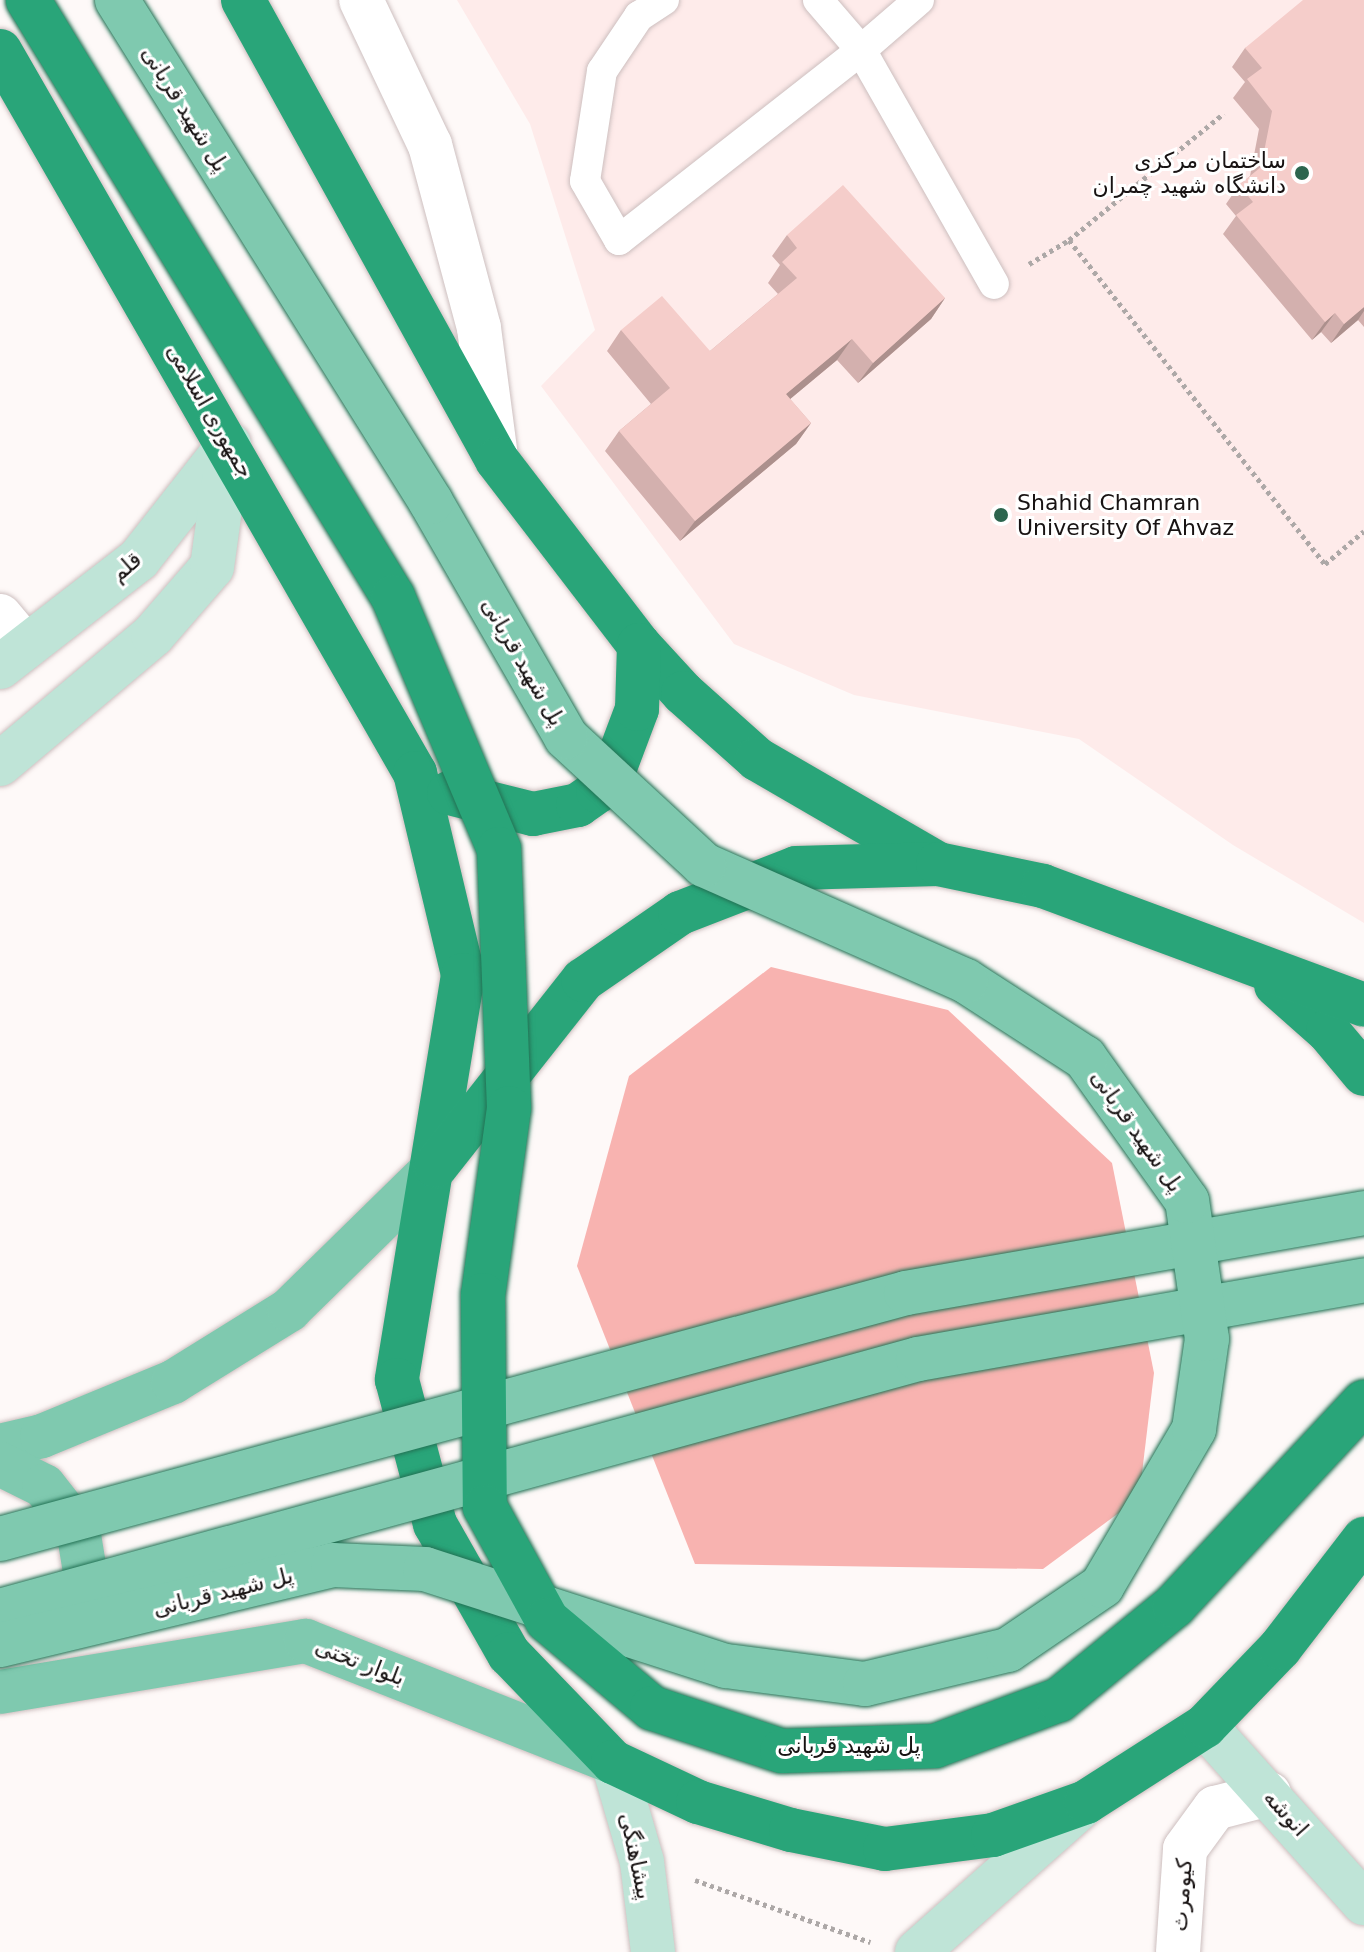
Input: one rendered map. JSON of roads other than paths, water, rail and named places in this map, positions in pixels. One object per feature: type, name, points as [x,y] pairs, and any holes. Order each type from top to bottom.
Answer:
[{"type":"highway","name":"پل شهید قربانی","points":[[28,0],[393,597],[499,849],[509,1108],[483,1295],[485,1507],[547,1620],[652,1708],[738,1737],[782,1751],[935,1746],[1059,1700],[1174,1606],[1364,1402]]},
{"type":"highway","points":[[243,0],[497,460],[639,645],[683,693],[757,759],[938,864]]},
{"type":"highway","name":"جمهوری اسلامی","points":[[0,51],[229,444],[415,773]]},
{"type":"highway","points":[[415,773],[454,797],[533,814],[578,805],[613,773],[637,709],[639,645]]},
{"type":"highway","points":[[415,773],[463,975],[434,1168],[411,1265],[397,1380],[435,1524],[509,1654],[613,1762],[698,1802],[791,1830],[885,1849],[993,1835],[1086,1802],[1205,1726],[1280,1648],[1360,1554]]},
{"type":"highway","points":[[434,1168],[583,980],[680,913],[796,868],[938,864],[1043,886],[1250,967],[1364,1005]]},
{"type":"highway","points":[[1250,967],[1301,1005],[1364,1074]]},
{"type":"main road","name":"پل شهید قربانی","points":[[0,1645],[333,1565],[425,1569],[726,1666],[865,1684],[1008,1650],[1102,1586],[1194,1429],[1207,1339],[1187,1201],[1085,1058],[966,981],[704,865],[566,737],[431,502],[117,0]]},
{"type":"main road","points":[[0,1446],[42,1436],[173,1382],[289,1310],[434,1168]]},
{"type":"main road","points":[[0,1539],[906,1293],[1364,1213]]},
{"type":"main road","name":"پل شهید قربانی","points":[[0,1611],[918,1359],[1364,1280]]},
{"type":"main road","points":[[0,1464],[44,1486],[63,1506],[78,1529],[87,1584],[70,1637],[52,1659],[2,1692]]},
{"type":"main road","name":"بلوار تختی","points":[[2,1692],[306,1641],[613,1762]]},
{"type":"street","points":[[361,0],[430,145],[479,328],[497,460]]},
{"type":"street","points":[[0,764],[153,635],[212,567],[229,444]]},
{"type":"street","name":"قلم","points":[[9,643],[139,559],[229,444]]},
{"type":"street","name":"انوشه","points":[[1205,1726],[1364,1903]]},
{"type":"street","name":"پیشاهنگی","points":[[613,1762],[642,1862],[653,1952]]},
{"type":"street","name":"کیومرث","points":[[1178,1952],[1185,1849],[1215,1808],[1269,1794]]},
{"type":"street","points":[[900,1949],[1086,1802]]},
{"type":"lane","points":[[664,0],[639,16],[602,71],[585,181],[619,240],[861,50],[919,0]]},
{"type":"lane","points":[[818,0],[861,50],[994,284]]},
{"type":"place","name":"ساختمان مرکزی دانشگاه شهید چمران","points":[[1302,173]]},
{"type":"place","name":"Shahid Chamran University Of Ahvaz","points":[[1001,515]]}]
